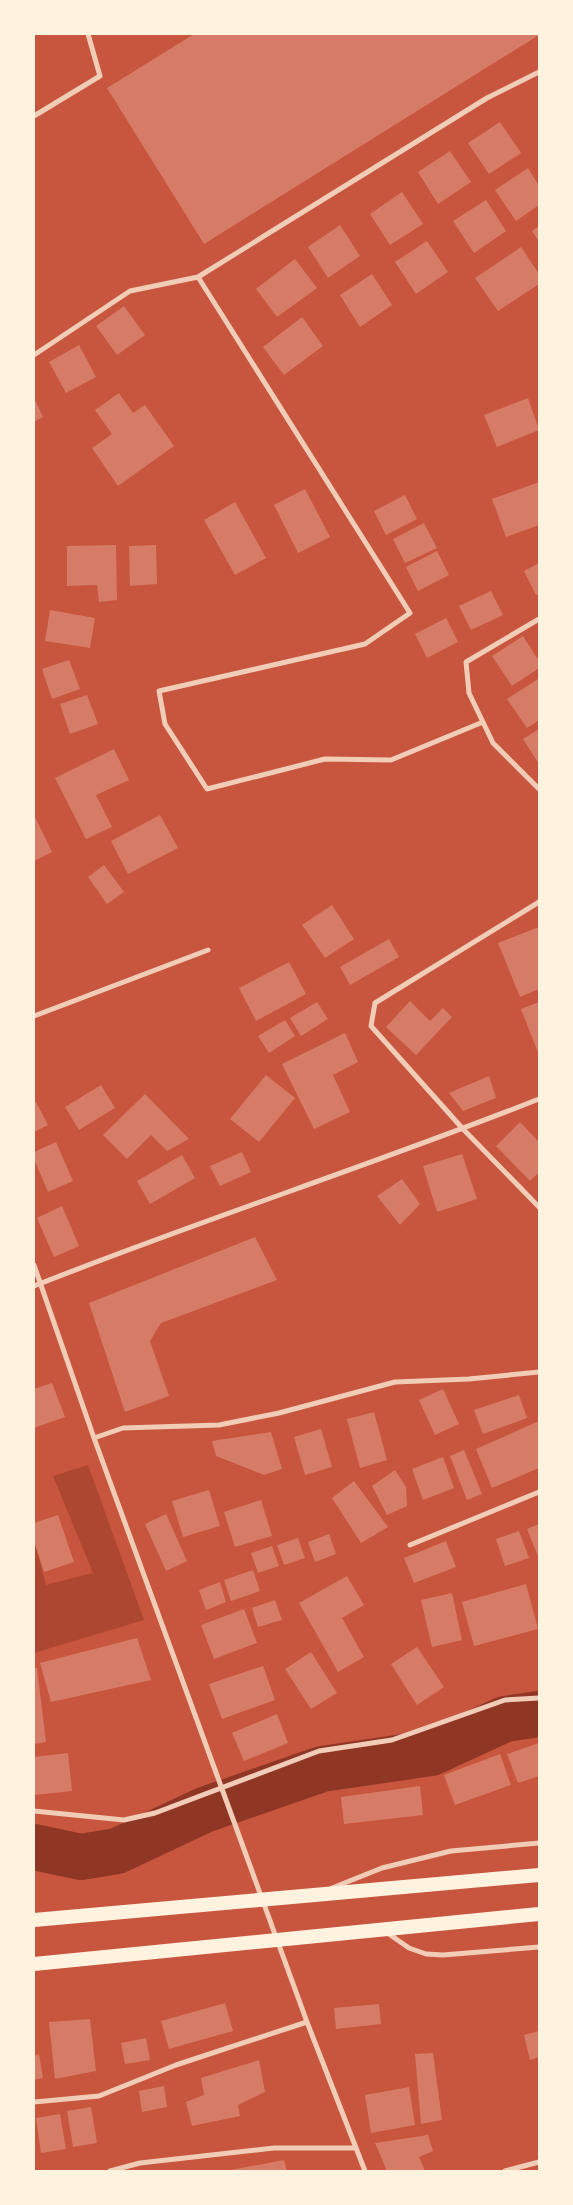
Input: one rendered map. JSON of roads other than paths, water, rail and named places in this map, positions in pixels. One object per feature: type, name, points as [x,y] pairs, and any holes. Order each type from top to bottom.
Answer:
[{"type":"highway","points":[[34,1920],[539,1875]]},
{"type":"highway","points":[[34,1964],[539,1914]]},
{"type":"street","points":[[34,116],[100,76],[88,34]]},
{"type":"street","points":[[34,355],[130,292],[198,277],[487,98],[539,72]]},
{"type":"street","points":[[198,277],[410,612],[365,644],[159,691],[165,724],[207,790],[325,759],[391,760],[483,722]]},
{"type":"street","points":[[539,619],[466,662],[469,693],[492,743],[539,789]]},
{"type":"street","points":[[539,902],[375,1002],[370,1026],[463,1129],[539,1207]]},
{"type":"street","points":[[34,1016],[208,950]]},
{"type":"street","points":[[36,1285],[380,1157],[463,1129],[539,1099]]},
{"type":"street","points":[[34,1265],[36,1285],[224,1790],[307,2022],[365,2171]]},
{"type":"street","points":[[94,1438],[123,1428],[219,1425],[279,1413],[395,1382],[468,1378],[539,1371]]},
{"type":"street","points":[[410,1545],[539,1492]]},
{"type":"street","points":[[34,1811],[124,1820],[155,1813],[224,1790],[319,1752],[392,1740],[505,1700],[539,1698]]},
{"type":"street","points":[[318,1894],[382,1868],[451,1851],[539,1843]]},
{"type":"street","points":[[382,1929],[409,1948],[426,1954],[443,1955],[539,1947]]},
{"type":"street","points":[[34,2102],[99,2096],[176,2065],[307,2022]]},
{"type":"street","points":[[110,2171],[140,2163],[274,2148],[356,2148]]},
{"type":"street","points":[[505,2171],[539,2162]]},
{"type":"waterway","points":[[34,1847],[81,1857],[117,1851],[204,1810],[322,1769],[431,1753],[505,1719],[539,1714]]}]
